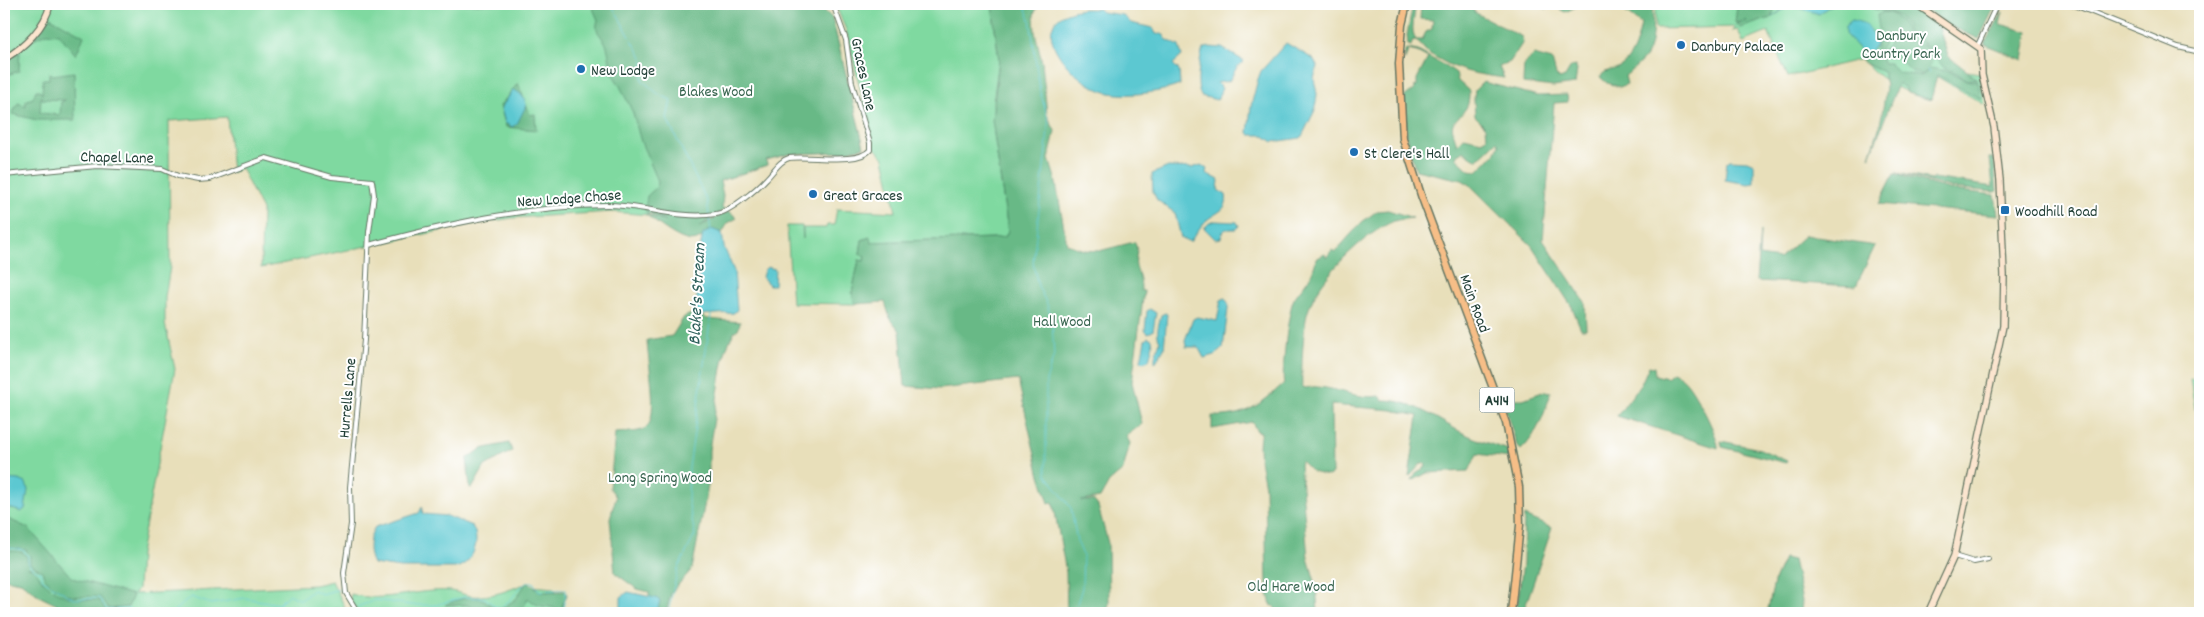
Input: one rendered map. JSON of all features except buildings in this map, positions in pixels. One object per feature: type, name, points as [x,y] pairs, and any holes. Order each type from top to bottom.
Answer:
[{"type":"main road","name":"Main Road","points":[[1407,4],[1402,25],[1399,64],[1403,139],[1422,198],[1506,423],[1519,487],[1520,525],[1511,613]]},
{"type":"street","points":[[4,59],[18,50],[46,18],[50,4]]},
{"type":"street","name":"Graces Lane","points":[[833,4],[846,40],[852,83],[870,150]]},
{"type":"street","points":[[1916,4],[1978,45],[1982,54],[1985,93],[1994,127],[2000,180],[2004,275],[2003,326],[1954,556],[1928,613]]},
{"type":"street","points":[[1978,45],[1997,4]]},
{"type":"street","points":[[2072,4],[2178,47],[2200,52]]},
{"type":"street","name":"New Lodge Chase","points":[[369,244],[486,217],[571,208],[626,205],[679,215],[718,214],[728,210],[757,188],[785,159],[806,157],[843,158],[867,154],[870,150]]},
{"type":"street","name":"Chapel Lane","points":[[4,175],[97,166],[162,170],[198,180],[210,179],[266,158],[332,177],[372,181]]},
{"type":"street","name":"Hurrells Lane","points":[[358,613],[346,593],[344,574],[351,524],[350,487],[364,340],[369,244],[374,195],[372,181]]},
{"type":"street","points":[[1954,556],[1969,562],[1988,559]]},
{"type":"green space","points":[[4,4],[818,4],[832,18],[864,147],[843,152],[789,154],[766,160],[767,165],[720,181],[722,208],[725,209],[676,225],[647,212],[649,215],[612,212],[512,218],[469,225],[261,268],[262,210],[241,168],[232,173],[227,117],[169,121],[170,267],[165,297],[165,324],[175,369],[140,554],[138,589],[134,594],[315,585],[332,581],[345,607],[314,613],[74,613],[41,597],[21,582],[4,579]]},
{"type":"green space","name":"Blakes Wood","points":[[591,4],[818,4],[832,18],[864,147],[843,152],[789,154],[766,160],[767,165],[720,181],[723,195],[722,208],[725,209],[699,227],[729,211],[737,218],[728,223],[722,233],[711,229],[699,239],[693,241],[678,237],[645,214],[666,221],[645,211],[647,196],[657,187],[658,181],[641,142],[633,113],[610,70],[607,48],[597,30],[598,20]]},
{"type":"green space","points":[[835,4],[992,4],[999,60],[993,102],[994,134],[1008,231],[1005,237],[995,238],[870,242],[870,237],[862,240],[860,254],[865,255],[864,261],[859,260],[852,293],[855,304],[792,303],[787,226],[802,226],[803,239],[803,228],[826,228],[827,225],[834,225],[837,209],[896,212],[884,158],[874,147],[846,30]]},
{"type":"green space","name":"Hall Wood","points":[[992,4],[1038,4],[1034,15],[1035,32],[1042,62],[1047,115],[1055,131],[1049,159],[1055,178],[1067,244],[1084,250],[1099,251],[1134,242],[1137,248],[1136,266],[1141,291],[1144,291],[1132,382],[1142,424],[1126,436],[1130,443],[1123,470],[1109,482],[1100,498],[1081,501],[1094,501],[1098,506],[1108,543],[1109,604],[1106,613],[1067,613],[1066,572],[1053,502],[1049,503],[1039,472],[1018,380],[940,389],[905,386],[900,331],[890,318],[885,302],[855,304],[852,293],[859,260],[864,261],[865,256],[860,254],[862,240],[870,237],[871,242],[995,238],[1005,237],[1008,231],[992,120],[999,60]]},
{"type":"green space","points":[[1413,4],[1415,4],[1415,8],[1413,32],[1416,40],[1422,40],[1426,32],[1432,29],[1433,20],[1420,19],[1421,4],[1473,4],[1474,12],[1522,37],[1523,42],[1510,62],[1499,67],[1504,78],[1474,73],[1449,65],[1430,54],[1413,40],[1411,46],[1408,45],[1407,35]]},
{"type":"green space","points":[[1543,4],[1582,4],[1565,12],[1554,6],[1546,9]]},
{"type":"green space","points":[[1615,4],[1652,4],[1653,17],[1649,51],[1642,61],[1625,76],[1627,84],[1620,87],[1607,83],[1600,77],[1627,61],[1634,49],[1641,24]]},
{"type":"green space","name":"Danbury Country Park","points":[[1655,4],[1912,4],[1938,23],[1947,57],[1967,71],[1980,73],[1985,105],[1936,76],[1931,100],[1911,94],[1885,80],[1862,59],[1788,77],[1768,32],[1743,42],[1738,30],[1732,31],[1735,27],[1655,29]]},
{"type":"green space","points":[[1698,4],[1777,4],[1771,18],[1740,28],[1736,24],[1747,21],[1735,23],[1737,6]]},
{"type":"green space","points":[[1866,4],[1910,4],[1920,15],[1938,25],[1948,56],[1977,79],[1966,80],[1957,73],[1944,68],[1925,44],[1910,36],[1901,18],[1896,14],[1872,8]]},
{"type":"green space","points":[[1919,4],[1996,4],[1979,39],[1948,25]]},
{"type":"green space","points":[[1884,12],[1897,18],[1903,25],[1909,38],[1885,34],[1879,29],[1877,15]]},
{"type":"green space","points":[[2003,12],[2000,24],[2028,32],[2023,60],[1984,44]]},
{"type":"green space","points":[[50,17],[84,36],[76,55],[59,34],[47,33],[33,39]]},
{"type":"green space","points":[[1887,35],[1924,45],[1933,57],[1928,71],[1921,75],[1911,71],[1897,57],[1883,57],[1881,52],[1889,44]]},
{"type":"green space","points":[[1879,40],[1884,44],[1879,51],[1883,63],[1889,63],[1899,73],[1921,76],[1931,68],[1949,72],[1968,80],[1978,81],[1981,99],[1937,75],[1931,100],[1907,93],[1904,87],[1898,84],[1870,157],[1880,125],[1886,86],[1883,72],[1862,62],[1864,58],[1873,53]]},
{"type":"green space","points":[[1407,49],[1418,51],[1452,70],[1456,73],[1458,81],[1469,91],[1467,106],[1453,125],[1457,144],[1464,137],[1482,141],[1487,138],[1486,127],[1475,116],[1475,90],[1483,82],[1538,96],[1567,95],[1568,102],[1554,103],[1543,240],[1585,302],[1586,329],[1581,329],[1572,307],[1532,246],[1469,184],[1462,180],[1416,170],[1407,142],[1404,97],[1416,88],[1414,87],[1417,86],[1417,79],[1428,58],[1408,50],[1405,60],[1405,50]],"holes":[[[1497,141],[1499,145],[1495,154],[1477,171],[1469,170],[1456,158],[1457,154],[1463,151],[1477,160]]]},
{"type":"green space","points":[[20,51],[19,71],[7,75],[8,60]]},
{"type":"green space","points":[[1534,55],[1552,60],[1556,75],[1560,79],[1565,77],[1571,67],[1575,66],[1577,70],[1575,84],[1553,87],[1523,83],[1524,64]]},
{"type":"green space","points":[[74,72],[75,120],[37,120],[12,114],[18,103],[26,106],[25,101],[33,98],[36,90],[39,90],[42,94],[43,79],[49,79],[49,73],[53,75]],"holes":[[[41,96],[42,99],[65,100],[61,102],[60,115],[40,113]]]},
{"type":"green space","points":[[518,83],[530,115],[535,114],[536,130],[506,127],[500,106]]},
{"type":"green space","points":[[1990,158],[1994,158],[1997,191],[1994,192],[1953,188],[1896,173],[1932,180],[1933,178],[1993,187]]},
{"type":"green space","points":[[1894,174],[1952,190],[1995,195],[1998,215],[1879,204]]},
{"type":"green space","name":"Old Hare Wood","points":[[1388,210],[1413,218],[1394,221],[1369,236],[1331,272],[1313,298],[1305,327],[1302,387],[1325,388],[1372,397],[1380,396],[1383,400],[1404,403],[1424,411],[1467,435],[1509,450],[1510,458],[1477,454],[1469,471],[1427,473],[1412,481],[1417,472],[1426,467],[1425,463],[1421,464],[1409,477],[1418,416],[1392,410],[1331,405],[1332,474],[1328,476],[1312,472],[1301,461],[1300,465],[1308,558],[1316,585],[1318,613],[1276,613],[1275,607],[1271,605],[1267,589],[1265,487],[1259,453],[1261,432],[1257,431],[1252,422],[1212,429],[1212,416],[1234,415],[1252,408],[1284,383],[1283,369],[1292,303],[1311,275],[1316,259],[1325,254],[1326,258],[1332,250],[1335,252],[1362,222],[1377,211]]},
{"type":"green space","points":[[1760,231],[1759,256],[1779,259],[1805,235],[1875,246],[1856,286],[1756,281]]},
{"type":"green space","name":"Long Spring Wood","points":[[694,313],[708,319],[740,322],[739,328],[734,332],[726,349],[722,368],[709,450],[709,481],[692,569],[671,593],[666,613],[657,613],[649,592],[637,589],[615,573],[610,518],[616,497],[610,488],[615,433],[643,430],[650,422],[652,386],[647,340],[672,336],[684,317]]},
{"type":"green space","points":[[1649,366],[1654,367],[1655,375],[1667,378],[1673,373],[1687,383],[1699,401],[1715,434],[1718,448],[1617,416],[1641,384]]},
{"type":"green space","points":[[2200,378],[2200,438],[2190,379]]},
{"type":"green space","points":[[1545,391],[1551,392],[1543,416],[1532,438],[1521,450],[1517,446],[1504,404],[1507,399],[1523,399]]},
{"type":"green space","points":[[1721,441],[1760,449],[1787,461],[1786,463],[1722,447]]},
{"type":"green space","points":[[509,443],[512,451],[485,466],[473,487],[470,488],[467,459],[481,449]]},
{"type":"green space","points":[[1524,516],[1552,528],[1523,613],[1516,613],[1523,564]]},
{"type":"green space","points":[[4,517],[28,528],[72,578],[133,595],[128,607],[109,609],[100,597],[71,596],[54,587],[46,580],[42,571],[30,564],[30,556],[26,550],[4,547]]},
{"type":"green space","points":[[4,550],[23,552],[27,557],[28,567],[36,571],[50,588],[63,595],[98,600],[108,612],[131,611],[140,613],[74,613],[41,597],[21,582],[4,579]]},
{"type":"green space","points":[[1784,558],[1793,560],[1802,601],[1801,613],[1767,613],[1775,578]]},
{"type":"green space","points":[[526,583],[530,583],[541,592],[565,591],[567,595],[562,606],[565,613],[558,613],[558,609],[539,605],[528,598],[523,609],[514,613],[482,613],[467,605],[445,605],[459,600],[479,598],[496,609],[501,609],[516,599]]},
{"type":"green space","points":[[521,585],[554,588],[566,609],[577,613],[358,613],[350,599],[351,594],[363,597],[388,597],[438,591],[450,591],[477,596],[497,594]]},
{"type":"water","points":[[1782,4],[1832,4],[1819,14],[1790,5],[1780,12]]},
{"type":"water","points":[[1084,9],[1099,9],[1102,12],[1123,15],[1131,23],[1153,28],[1156,34],[1163,34],[1166,39],[1179,46],[1182,56],[1173,64],[1179,70],[1180,85],[1145,93],[1117,94],[1095,87],[1080,78],[1066,65],[1056,51],[1052,37],[1053,24],[1064,15]]},
{"type":"water","points":[[1852,20],[1861,22],[1874,35],[1876,44],[1869,54],[1864,55],[1845,34],[1845,26]]},
{"type":"water","points":[[1286,43],[1313,59],[1317,66],[1314,79],[1317,94],[1315,110],[1301,138],[1273,142],[1263,135],[1250,135],[1248,133],[1251,106],[1261,71]]},
{"type":"water","points":[[1209,47],[1222,48],[1244,61],[1237,67],[1229,81],[1217,83],[1222,88],[1217,100],[1201,96],[1198,86],[1198,73],[1203,49]]},
{"type":"water","points":[[513,90],[522,96],[526,106],[517,124],[512,127],[505,123],[501,108]]},
{"type":"water","points":[[1730,160],[1747,161],[1754,164],[1754,183],[1748,184],[1725,180],[1727,162]]},
{"type":"water","points":[[1201,165],[1207,169],[1206,173],[1219,180],[1218,190],[1226,195],[1226,201],[1223,208],[1205,222],[1190,242],[1181,238],[1175,213],[1157,200],[1153,192],[1152,174],[1168,167],[1192,168]]},
{"type":"water","points":[[1215,221],[1237,222],[1239,226],[1236,229],[1226,229],[1222,233],[1221,238],[1215,239],[1204,228],[1209,223]]},
{"type":"water","points":[[712,229],[722,233],[724,247],[734,271],[737,310],[734,313],[699,315],[696,310],[701,243],[703,234]]},
{"type":"water","points":[[767,267],[775,269],[774,285],[769,285],[762,277]]},
{"type":"water","points":[[1225,298],[1228,303],[1228,309],[1223,348],[1215,355],[1204,358],[1198,347],[1186,347],[1185,340],[1193,319],[1197,317],[1217,321],[1221,300]]},
{"type":"water","points":[[1150,309],[1156,313],[1153,331],[1148,333],[1145,330],[1147,311]]},
{"type":"water","points":[[1167,314],[1164,349],[1155,363],[1155,356],[1160,341],[1158,325],[1161,315]]},
{"type":"water","points":[[1148,337],[1152,339],[1153,344],[1149,360],[1143,362],[1141,360],[1145,340]]},
{"type":"water","points":[[4,479],[19,480],[26,483],[28,490],[25,509],[21,512],[4,506]]},
{"type":"water","points":[[422,507],[423,514],[447,516],[472,526],[476,538],[474,552],[466,562],[455,568],[400,568],[373,564],[369,545],[375,527],[419,513]]},
{"type":"water","points":[[628,592],[656,598],[660,601],[657,612],[647,613],[621,608],[621,597]]},
{"type":"waterway","name":"Blake's Stream","points":[[611,4],[643,59],[642,80],[658,94],[671,100],[667,119],[707,201],[711,231]]},
{"type":"waterway","points":[[1024,4],[1030,20],[1040,92],[1049,122],[1033,263],[1038,286],[1047,304],[1052,322],[1054,355],[1046,381],[1046,474],[1071,508],[1077,541],[1083,555],[1082,588],[1074,613]]},
{"type":"waterway","name":"Blake's Stream","points":[[668,613],[678,568],[695,535],[688,500],[689,468],[711,315]]},
{"type":"waterway","points":[[4,547],[23,550],[28,556],[29,564],[40,572],[43,580],[74,599],[99,598],[107,610],[129,609],[136,613]]},
{"type":"waterway","points":[[357,607],[376,600],[411,605],[436,605],[464,597],[485,598],[496,607],[508,602],[528,582],[533,582],[539,591],[566,589],[564,610],[567,613]]},
{"type":"waterway","points":[[172,613],[191,597],[211,604],[245,598],[279,604],[289,594],[301,600],[313,590],[322,594],[339,589],[344,591]]},
{"type":"place","name":"Danbury Palace","points":[[1681,45]]},
{"type":"place","name":"New Lodge","points":[[581,69]]},
{"type":"place","name":"St Clere's Hall","points":[[1354,152]]},
{"type":"place","name":"Great Graces","points":[[813,194]]},
{"type":"place","name":"Woodhill Road","points":[[2005,210]]}]
